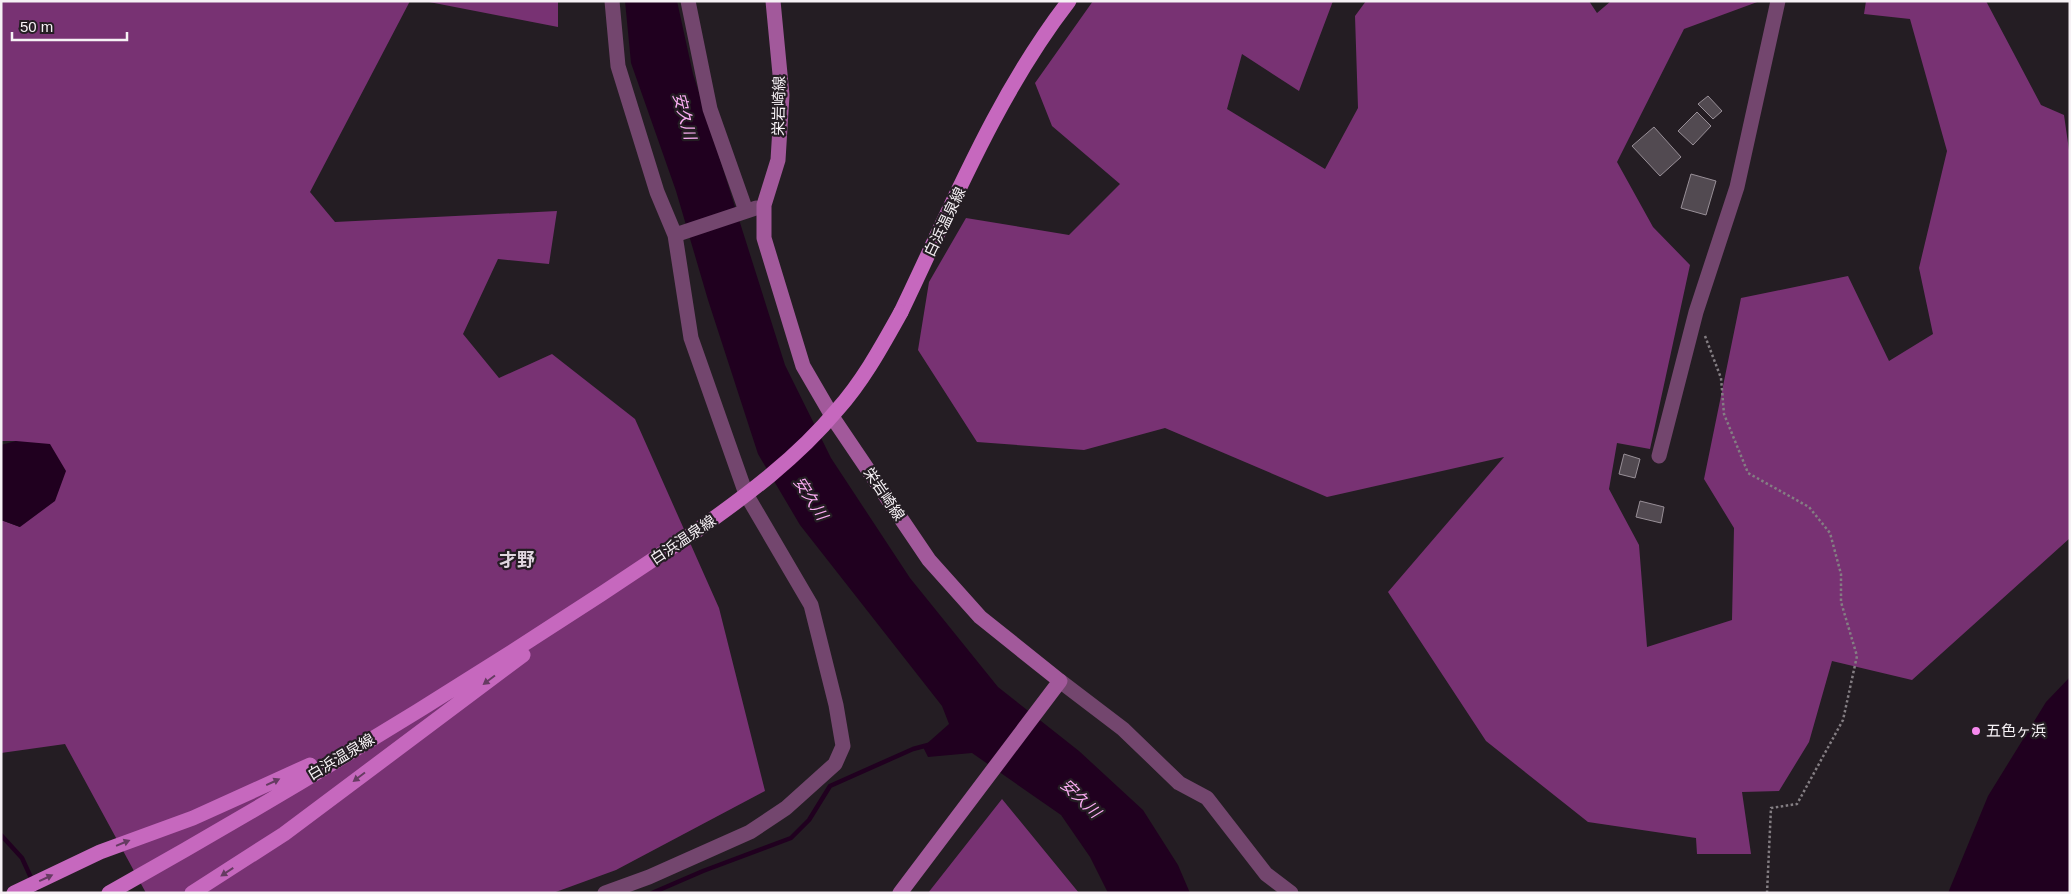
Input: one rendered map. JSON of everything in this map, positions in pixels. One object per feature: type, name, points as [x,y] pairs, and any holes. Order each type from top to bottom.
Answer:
[{"type":"main road","name":"栄岩崎線","points":[[773,1],[782,96],[778,160],[764,205],[764,238],[804,366],[835,421],[929,560],[980,617],[1060,681]]},
{"type":"main road","name":"白浜温泉線","points":[[109,893],[317,771],[612,588],[758,486],[818,432],[859,382],[901,312],[1006,98],[1039,44],[1069,1]]},
{"type":"main road","points":[[192,893],[284,834],[612,588]]},
{"type":"main road","points":[[14,893],[127,841],[193,818],[299,770],[340,750],[507,654]]},
{"type":"main road","points":[[900,893],[982,781],[1060,681]]},
{"type":"street","points":[[605,893],[649,877],[750,832],[786,808],[835,764],[844,746],[811,604],[746,494],[691,338],[678,234],[657,192],[618,66],[612,1]]},
{"type":"street","points":[[688,1],[710,109],[746,210]]},
{"type":"street","points":[[1659,456],[1696,312],[1737,187],[1778,1]]},
{"type":"street","points":[[678,234],[764,205]]},
{"type":"street","points":[[1060,681],[1124,729],[1179,783],[1207,798],[1266,874],[1291,893]]},
{"type":"path","points":[[1696,312],[1721,378],[1724,414],[1748,473],[1809,507],[1830,533],[1841,574],[1841,602],[1857,656],[1843,720],[1797,804],[1771,808],[1768,893]]},
{"type":"shaded area","points":[[1,1],[410,1],[310,192],[335,222],[557,211],[549,264],[498,259],[463,334],[499,378],[552,354],[635,419],[719,608],[765,791],[616,870],[553,893],[146,893],[65,744],[1,753],[1,520],[20,527],[16,441],[1,441]]},
{"type":"shaded area","points":[[424,1],[558,1],[558,27]]},
{"type":"shaded area","points":[[1093,1],[1333,1],[1299,91],[1242,54],[1227,109],[1325,169],[1358,108],[1355,16],[1366,1],[1589,1],[1597,13],[1611,1],[1760,1],[1684,29],[1617,162],[1653,227],[1690,265],[1650,449],[1617,443],[1609,489],[1639,545],[1647,647],[1732,620],[1734,528],[1704,479],[1741,298],[1848,276],[1889,361],[1933,334],[1919,268],[1947,151],[1910,19],[1864,14],[1866,1],[1986,1],[2041,105],[2064,115],[2070,157],[2070,538],[1912,680],[1832,661],[1809,742],[1779,791],[1742,792],[1751,854],[1697,854],[1696,838],[1588,822],[1486,741],[1388,592],[1504,457],[1327,497],[1165,428],[1084,450],[977,442],[918,350],[929,282],[966,218],[1069,235],[1120,184],[1052,126],[1035,83]]},
{"type":"shaded area","points":[[1002,799],[1079,893],[928,893]]},
{"type":"water","name":"安久川","points":[[625,1],[677,1],[693,74],[785,365],[831,458],[910,578],[998,687],[1079,751],[1143,810],[1178,865],[1190,893],[1108,893],[1090,857],[1061,815],[972,753],[928,757],[923,747],[949,724],[942,706],[800,525],[758,454],[708,300],[676,191],[631,63]]},
{"type":"water","points":[[16,441],[50,444],[66,471],[55,501],[20,527],[1,520],[1,445]]},
{"type":"water","points":[[2070,677],[2070,893],[1948,893],[1988,796],[2046,702]]},
{"type":"building","points":[[1708,96],[1722,111],[1713,119],[1698,104]]},
{"type":"building","points":[[1697,112],[1711,126],[1693,145],[1678,131]]},
{"type":"building","points":[[1654,127],[1681,157],[1660,176],[1632,146]]},
{"type":"building","points":[[1691,174],[1716,181],[1706,215],[1681,208]]},
{"type":"building","points":[[1624,454],[1640,459],[1635,478],[1619,474]]},
{"type":"building","points":[[1640,501],[1664,507],[1661,523],[1636,517]]},
{"type":"waterway","points":[[652,893],[703,871],[791,838],[809,820],[830,786],[913,749],[928,745]]},
{"type":"waterway","points":[[1,835],[22,858],[38,893]]},
{"type":"place","name":"五色ヶ浜","points":[[1976,731]]},
{"type":"district","name":"才野","points":[[517,560]]}]
